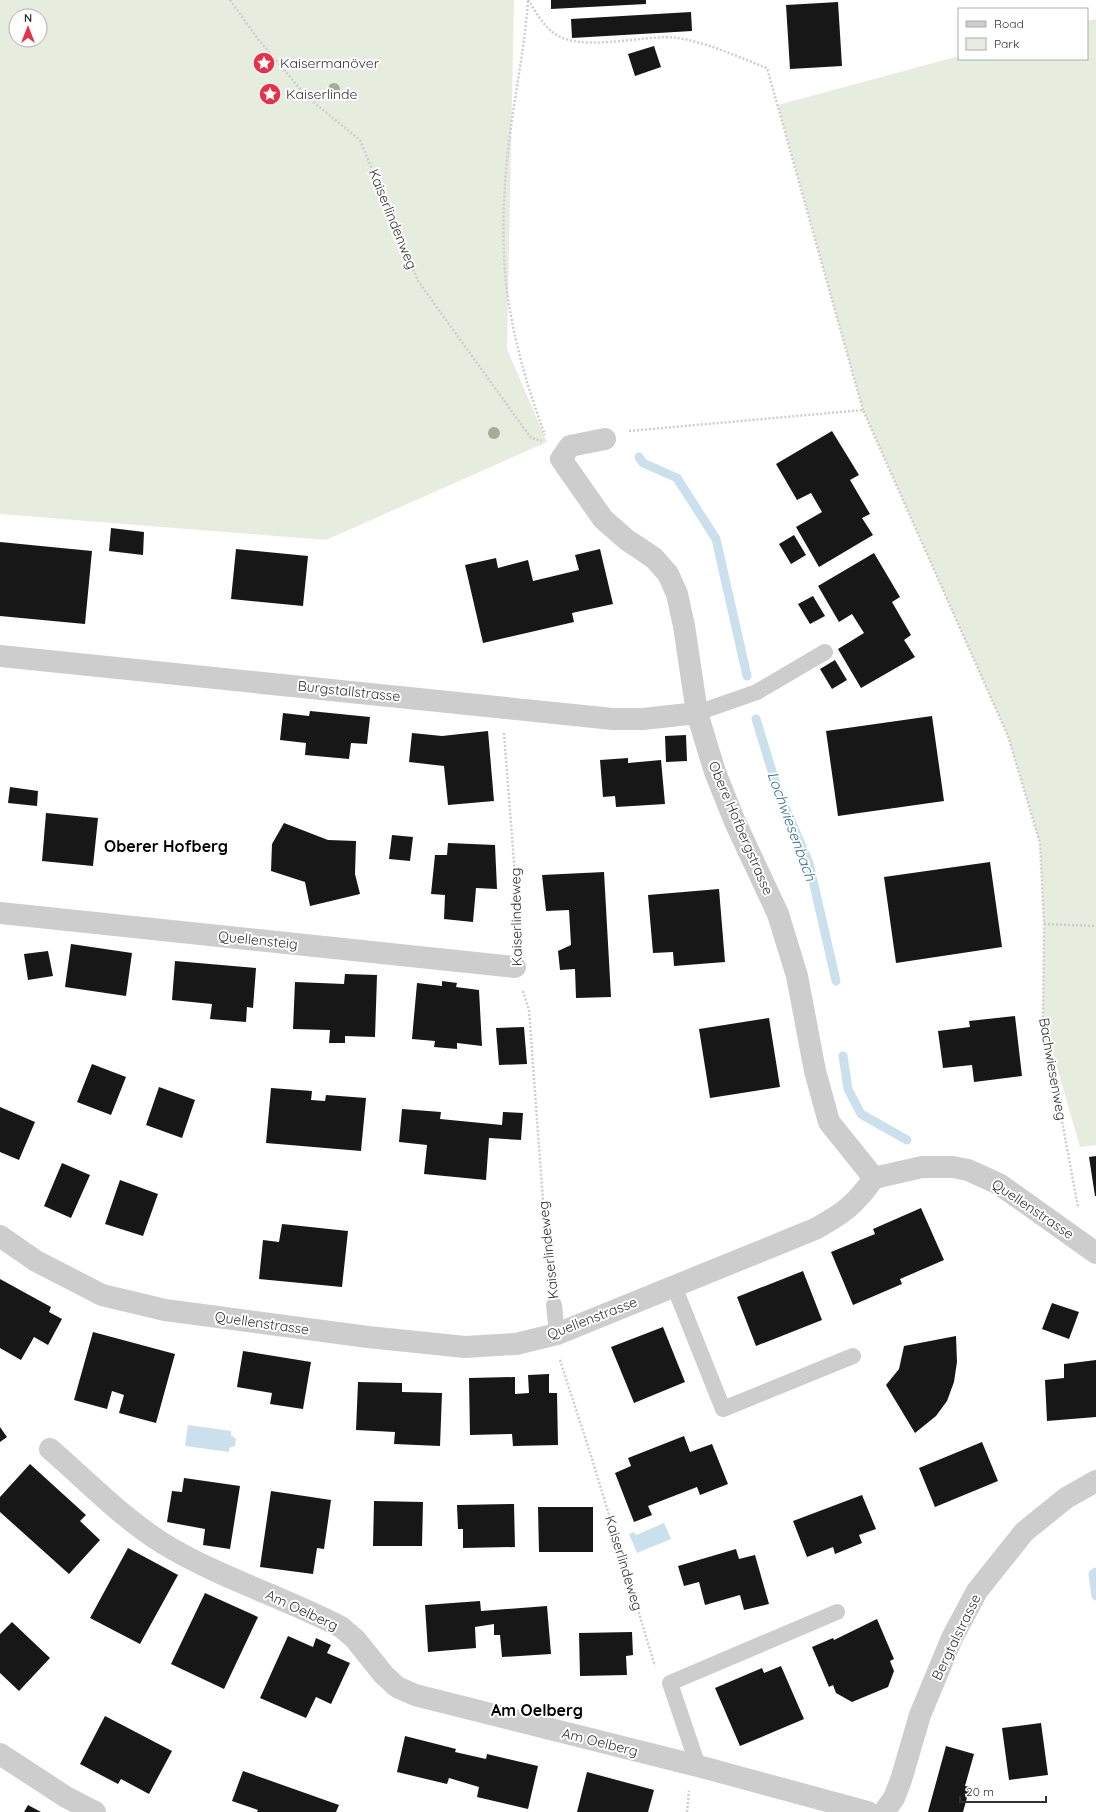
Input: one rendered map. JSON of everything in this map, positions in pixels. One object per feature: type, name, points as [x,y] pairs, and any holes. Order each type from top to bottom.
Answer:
[{"type":"street","name":"Obere Hofbergstrasse","points":[[606,439],[570,446],[561,459],[603,519],[627,540],[654,558],[668,574],[677,594],[684,626],[697,713],[715,772],[735,822],[778,914],[797,976],[815,1071],[829,1122],[874,1178]]},
{"type":"street","name":"Burgstallstrasse","points":[[0,656],[613,720],[643,720],[697,713]]},
{"type":"street","name":"Quellensteig","points":[[0,913],[515,967]]},
{"type":"street","name":"Quellenstrasse","points":[[0,1236],[36,1261],[102,1295],[165,1310],[368,1337],[465,1348],[516,1344],[557,1334],[815,1229],[848,1209],[860,1198],[874,1178],[922,1167],[953,1167],[968,1170],[999,1184],[1090,1249]]},
{"type":"street","name":"Am Oelberg","points":[[50,1449],[136,1524],[164,1544],[206,1566],[341,1627],[355,1639],[384,1675],[397,1687],[415,1695],[698,1766],[868,1812]]},
{"type":"street","name":"Bergtalstrasse","points":[[884,1812],[894,1798],[901,1780],[920,1715],[949,1645],[978,1591],[1024,1532],[1066,1498],[1096,1481]]},
{"type":"street","points":[[0,1754],[66,1797],[95,1812]]},
{"type":"lane","points":[[697,713],[757,692],[825,652]]},
{"type":"lane","points":[[674,1286],[723,1410],[853,1356]]},
{"type":"lane","name":"Kaiserlindeweg","points":[[554,1305],[557,1334]]},
{"type":"lane","points":[[698,1766],[670,1683],[837,1612]]},
{"type":"path","name":"Kaiserlindenweg","points":[[230,0],[258,39],[307,97],[360,140],[418,281],[531,438],[548,442],[535,407],[515,338],[506,284],[503,223],[507,158],[526,33],[528,0]]},
{"type":"path","name":"Bachwiesenweg","points":[[528,0],[548,28],[566,40],[587,43],[651,37],[677,38],[707,44],[767,68],[863,410],[1008,736],[1040,843],[1044,924],[1043,1019],[1090,1249]]},
{"type":"path","points":[[606,439],[611,433],[863,410]]},
{"type":"path","name":"Kaiserlindeweg","points":[[506,708],[504,733],[518,914],[515,967],[529,1010],[548,1278],[554,1305]]},
{"type":"path","points":[[1044,924],[1096,926]]},
{"type":"path","name":"Kaiserlindeweg","points":[[557,1334],[557,1351],[629,1579],[659,1681],[670,1683]]},
{"type":"green space","points":[[0,0],[514,0],[507,349],[547,442],[326,540],[0,514]]},
{"type":"green space","points":[[1096,19],[1096,1145],[1080,1147],[1043,1019],[1044,924],[1040,843],[1008,736],[863,410],[778,105],[958,56],[958,60],[1088,60],[1088,21]]},
{"type":"water","points":[[188,1425],[231,1431],[231,1435],[236,1439],[235,1446],[229,1448],[229,1452],[185,1446]]},
{"type":"water","points":[[664,1523],[671,1539],[637,1553],[629,1534],[634,1532],[636,1535]]},
{"type":"building","points":[[551,0],[646,0],[646,4],[551,9]]},
{"type":"building","points":[[838,2],[842,66],[790,69],[786,5]]},
{"type":"building","points":[[691,12],[692,31],[572,38],[571,19]]},
{"type":"building","points":[[654,46],[661,67],[635,76],[628,54]]},
{"type":"building","points":[[832,431],[859,475],[850,480],[870,514],[862,518],[873,535],[819,567],[796,527],[822,512],[811,493],[797,500],[776,464]]},
{"type":"building","points":[[111,528],[144,532],[143,555],[109,551]]},
{"type":"building","points":[[794,535],[806,555],[791,564],[779,544]]},
{"type":"building","points":[[0,542],[92,551],[85,624],[0,616]]},
{"type":"building","points":[[236,549],[308,556],[303,606],[231,599]]},
{"type":"building","points":[[600,549],[613,604],[572,613],[574,622],[483,643],[465,565],[496,558],[498,568],[528,560],[533,581],[579,570],[575,555]]},
{"type":"building","points":[[874,553],[900,597],[892,602],[911,635],[904,640],[915,657],[861,688],[838,649],[864,633],[852,614],[839,622],[818,586]]},
{"type":"building","points":[[813,596],[825,616],[810,624],[798,604]]},
{"type":"building","points":[[835,660],[847,680],[832,689],[820,669]]},
{"type":"building","points":[[310,711],[370,717],[367,744],[351,743],[349,759],[305,755],[306,743],[280,740],[283,713],[309,716]]},
{"type":"building","points":[[932,716],[944,801],[838,816],[826,731]]},
{"type":"building","points":[[488,731],[494,801],[448,805],[444,766],[409,762],[412,733],[442,736]]},
{"type":"building","points":[[686,735],[687,761],[666,762],[665,736]]},
{"type":"building","points":[[628,758],[628,763],[661,760],[665,804],[616,807],[615,796],[603,797],[600,760]]},
{"type":"building","points":[[10,787],[38,791],[37,806],[8,803]]},
{"type":"building","points":[[46,813],[98,818],[93,866],[42,861]]},
{"type":"building","points":[[284,823],[328,840],[356,841],[355,874],[360,894],[310,906],[305,882],[271,871],[272,844]]},
{"type":"building","points":[[392,835],[413,837],[410,861],[389,859]]},
{"type":"building","points":[[448,843],[495,845],[497,889],[476,888],[473,922],[444,919],[445,895],[431,894],[435,855],[447,855]]},
{"type":"building","points":[[990,862],[1002,947],[896,963],[884,877]]},
{"type":"building","points":[[604,872],[611,997],[576,998],[575,969],[560,970],[558,951],[571,945],[569,910],[546,911],[542,875]]},
{"type":"building","points":[[719,889],[725,962],[674,966],[673,952],[653,953],[648,895]]},
{"type":"building","points":[[71,944],[132,953],[126,996],[65,987]]},
{"type":"building","points":[[48,951],[53,976],[28,980],[24,954]]},
{"type":"building","points":[[175,961],[256,968],[253,1008],[247,1007],[246,1022],[210,1019],[212,1004],[172,1000]]},
{"type":"building","points":[[345,974],[377,975],[375,1037],[345,1036],[345,1043],[329,1043],[330,1030],[293,1029],[295,982],[344,984]]},
{"type":"building","points":[[442,981],[457,983],[456,987],[479,990],[482,1046],[457,1043],[457,1049],[434,1047],[435,1041],[412,1039],[417,983],[442,986]]},
{"type":"building","points":[[1015,1016],[1022,1076],[974,1082],[972,1065],[943,1068],[938,1031],[970,1027],[969,1021]]},
{"type":"building","points":[[769,1018],[780,1087],[710,1098],[699,1029]]},
{"type":"building","points":[[524,1027],[527,1064],[499,1065],[496,1028]]},
{"type":"building","points":[[92,1064],[126,1077],[111,1115],[77,1102]]},
{"type":"building","points":[[159,1087],[195,1100],[182,1138],[146,1125]]},
{"type":"building","points":[[271,1088],[312,1091],[311,1100],[325,1101],[326,1095],[366,1098],[361,1151],[266,1143]]},
{"type":"building","points":[[0,1107],[35,1122],[19,1160],[0,1152]]},
{"type":"building","points":[[402,1109],[441,1112],[440,1119],[502,1125],[503,1112],[523,1113],[521,1140],[489,1138],[486,1180],[424,1174],[427,1145],[399,1142]]},
{"type":"building","points":[[1096,1156],[1096,1196],[1095,1196],[1089,1157]]},
{"type":"building","points":[[62,1163],[90,1175],[71,1218],[44,1206]]},
{"type":"building","points":[[120,1180],[158,1194],[143,1236],[105,1224]]},
{"type":"building","points":[[921,1208],[944,1260],[900,1279],[902,1284],[853,1305],[831,1252],[875,1234],[873,1229]]},
{"type":"building","points":[[282,1224],[348,1231],[342,1287],[259,1279],[263,1240],[279,1242]]},
{"type":"building","points":[[803,1271],[822,1320],[756,1346],[737,1297]]},
{"type":"building","points":[[0,1279],[51,1307],[49,1312],[62,1319],[48,1345],[34,1337],[21,1360],[0,1348]]},
{"type":"building","points":[[1052,1303],[1079,1312],[1069,1339],[1042,1329]]},
{"type":"building","points":[[663,1327],[685,1382],[634,1403],[611,1347]]},
{"type":"building","points":[[93,1332],[175,1354],[156,1423],[119,1413],[124,1395],[112,1391],[107,1409],[74,1400]]},
{"type":"building","points":[[956,1336],[957,1362],[954,1382],[947,1401],[936,1416],[915,1433],[886,1385],[899,1369],[904,1346]]},
{"type":"building","points":[[243,1351],[311,1362],[303,1409],[270,1404],[272,1393],[237,1387]]},
{"type":"building","points":[[1096,1360],[1096,1417],[1047,1421],[1045,1380],[1064,1378],[1064,1364]]},
{"type":"building","points":[[549,1374],[549,1393],[557,1393],[558,1445],[513,1446],[512,1434],[470,1435],[469,1378],[515,1377],[515,1394],[529,1393],[528,1375]]},
{"type":"building","points":[[358,1382],[402,1383],[402,1392],[442,1393],[440,1446],[394,1444],[395,1432],[356,1430]]},
{"type":"building","points":[[0,1427],[7,1437],[0,1442]]},
{"type":"building","points":[[684,1436],[690,1452],[712,1444],[728,1484],[700,1495],[697,1487],[648,1506],[652,1515],[634,1522],[615,1473],[631,1466],[628,1458]]},
{"type":"building","points":[[982,1442],[998,1481],[935,1507],[919,1468]]},
{"type":"building","points":[[30,1464],[86,1515],[80,1521],[100,1540],[69,1574],[0,1512],[0,1497]]},
{"type":"building","points":[[184,1478],[240,1486],[230,1549],[203,1545],[205,1529],[167,1522],[172,1491],[182,1492]]},
{"type":"building","points":[[271,1491],[331,1500],[324,1549],[317,1548],[313,1574],[260,1567]]},
{"type":"building","points":[[862,1495],[876,1529],[859,1535],[862,1543],[835,1554],[833,1547],[807,1557],[793,1521]]},
{"type":"building","points":[[374,1501],[423,1502],[422,1546],[373,1546]]},
{"type":"building","points":[[514,1504],[515,1547],[463,1548],[463,1529],[458,1529],[457,1505]]},
{"type":"building","points":[[538,1507],[593,1507],[593,1552],[539,1552]]},
{"type":"building","points":[[128,1548],[178,1575],[140,1644],[90,1618]]},
{"type":"building","points":[[736,1549],[739,1559],[755,1555],[769,1604],[744,1610],[740,1595],[705,1605],[699,1582],[684,1586],[678,1566]]},
{"type":"building","points":[[205,1593],[258,1617],[224,1689],[171,1664]]},
{"type":"building","points":[[480,1601],[481,1611],[547,1606],[551,1654],[502,1657],[500,1635],[494,1635],[494,1624],[475,1627],[476,1648],[428,1652],[425,1605]]},
{"type":"building","points":[[877,1619],[894,1659],[890,1661],[894,1671],[888,1687],[852,1702],[836,1693],[833,1685],[829,1687],[812,1647],[833,1638],[834,1640]]},
{"type":"building","points":[[12,1622],[50,1658],[19,1691],[0,1673],[0,1634]]},
{"type":"building","points":[[632,1632],[633,1655],[626,1656],[627,1675],[580,1676],[579,1633]]},
{"type":"building","points":[[288,1636],[313,1647],[316,1638],[331,1645],[327,1653],[350,1663],[331,1704],[316,1697],[306,1718],[260,1698]]},
{"type":"building","points":[[781,1666],[804,1719],[740,1746],[715,1688],[762,1668],[764,1673]]},
{"type":"building","points":[[105,1716],[172,1751],[149,1794],[121,1779],[118,1784],[80,1764]]},
{"type":"building","points":[[1041,1723],[1048,1775],[1009,1780],[1002,1728]]},
{"type":"building","points":[[405,1736],[456,1749],[455,1752],[486,1759],[487,1754],[538,1766],[528,1809],[477,1797],[479,1787],[449,1778],[447,1784],[397,1772]]},
{"type":"building","points":[[946,1746],[974,1754],[965,1786],[970,1787],[963,1812],[928,1812]]},
{"type":"building","points":[[243,1771],[339,1805],[336,1812],[257,1812],[258,1810],[232,1801]]},
{"type":"building","points":[[587,1772],[654,1790],[648,1812],[577,1812]]},
{"type":"building","points":[[28,1805],[41,1812],[24,1812]]},
{"type":"waterway","name":"Lochwiesenbach","points":[[639,457],[643,463],[677,478],[716,539],[747,676]]},
{"type":"waterway","name":"Lochwiesenbach","points":[[756,719],[778,791],[809,863],[836,981]]},
{"type":"waterway","name":"Lochwiesenbach","points":[[843,1056],[848,1089],[861,1114],[907,1140]]},
{"type":"waterway","name":"Lochwiesenbach","points":[[1096,1572],[1093,1574],[1096,1596]]},
{"type":"place","name":"Kaisermanöver","points":[[264,63]]},
{"type":"place","name":"Kaiserlinde","points":[[270,94]]},
{"type":"district","name":"Oberer Hofberg","points":[[166,846]]},
{"type":"district","name":"Am Oelberg","points":[[537,1710]]}]
